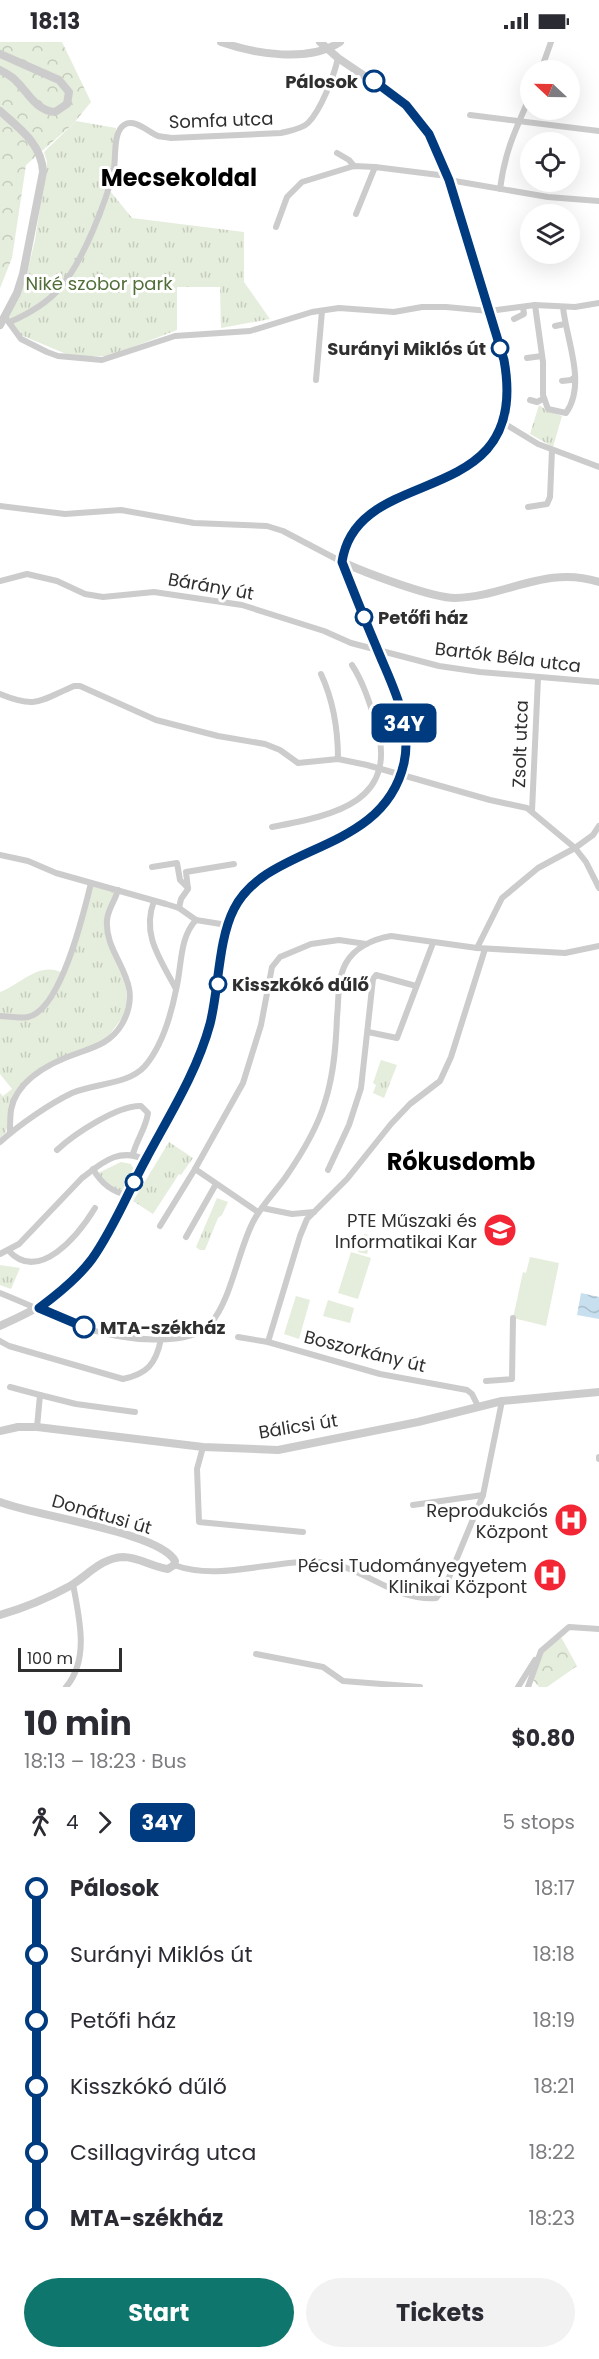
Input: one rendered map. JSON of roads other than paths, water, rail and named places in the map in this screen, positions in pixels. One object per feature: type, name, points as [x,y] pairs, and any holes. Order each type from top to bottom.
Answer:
[{"type":"street","points":[[221,42],[251,51],[269,53],[316,53],[328,50],[340,42]]},
{"type":"street","points":[[0,1326],[39,1308],[65,1288],[91,1260],[128,1195],[198,1059],[207,1033],[227,925],[242,896],[266,875],[353,831],[368,820],[388,798],[400,774],[405,752],[404,718],[393,683],[342,562],[344,553],[353,533],[364,518],[380,506],[438,483],[471,465],[492,443],[502,423],[508,386],[504,360],[448,178],[429,134],[406,105],[338,58],[321,42]]},
{"type":"street","points":[[545,60],[551,42]]},
{"type":"street","points":[[0,54],[59,80],[69,92],[68,104],[55,112],[45,111],[12,77],[0,70]]},
{"type":"street","name":"Somfa utca","points":[[5,322],[27,315],[48,300],[68,278],[106,201],[122,126],[131,123],[159,137],[171,138],[281,133],[296,129],[307,124],[315,113],[338,58]]},
{"type":"street","points":[[0,111],[38,149],[43,172],[23,274],[5,322],[21,339],[58,356],[102,360],[175,336],[250,331],[339,308],[394,312],[422,307],[446,307],[489,311],[536,305],[563,307],[599,303]]},
{"type":"street","points":[[470,115],[599,131]]},
{"type":"street","points":[[500,189],[510,140],[520,120]]},
{"type":"street","points":[[337,153],[354,166]]},
{"type":"street","points":[[276,227],[283,205],[302,182],[354,166],[448,178],[549,197],[599,201]]},
{"type":"street","points":[[356,214],[375,167]]},
{"type":"street","points":[[536,305],[542,356],[543,399],[548,409],[566,413],[571,406],[575,377],[563,307]]},
{"type":"street","points":[[514,319],[524,314],[523,307]]},
{"type":"street","points":[[316,380],[322,311]]},
{"type":"street","points":[[555,326],[565,324]]},
{"type":"street","points":[[527,358],[542,356]]},
{"type":"street","points":[[562,381],[575,377]]},
{"type":"street","points":[[530,400],[537,402],[543,399]]},
{"type":"street","points":[[502,423],[552,450],[599,467]]},
{"type":"street","points":[[528,507],[547,504],[550,497],[552,450]]},
{"type":"street","points":[[0,506],[65,514],[121,510],[194,523],[267,526],[290,534],[342,562],[446,598],[471,597],[564,575],[599,582]]},
{"type":"street","name":"Bárány út","points":[[0,581],[27,574],[57,581],[85,594],[103,597],[154,592],[242,605],[324,631],[378,652]]},
{"type":"street","name":"Bartók Béla utca","points":[[378,652],[439,666],[538,678],[599,682]]},
{"type":"street","points":[[272,827],[333,812],[358,799],[368,791],[380,769],[383,747],[379,732],[365,690],[352,665]]},
{"type":"street","points":[[321,674],[334,705],[338,759]]},
{"type":"street","name":"Zsolt utca","points":[[532,811],[538,678]]},
{"type":"street","points":[[0,694],[28,703],[37,702],[80,686],[156,720],[218,736],[265,744],[280,750],[298,763],[338,759],[527,808],[575,848],[586,862],[599,888]]},
{"type":"street","points":[[477,948],[502,898],[538,868],[575,848],[593,835],[599,826]]},
{"type":"street","points":[[0,855],[28,861],[56,873],[179,908],[196,920],[227,925]]},
{"type":"street","points":[[152,867],[177,863],[180,880],[188,889]]},
{"type":"street","points":[[179,908],[181,899],[188,889],[186,872],[234,864]]},
{"type":"street","points":[[0,1016],[27,1017],[35,1014],[45,1004],[70,960],[91,883]]},
{"type":"street","points":[[10,1133],[11,1109],[22,1087],[42,1069],[106,1042],[115,1034],[125,1018],[129,989],[110,939],[107,921],[118,890]]},
{"type":"street","points":[[154,901],[151,908],[150,938],[176,990]]},
{"type":"street","points":[[0,1142],[10,1133],[74,1092],[132,1076],[144,1067],[158,1046],[176,990],[186,933],[196,920]]},
{"type":"street","points":[[0,1293],[89,1330],[122,1336],[161,1339],[186,1337],[199,1333],[212,1322],[224,1297],[247,1233],[260,1210],[289,1172],[314,1131],[332,1077],[339,982],[346,963],[356,951],[378,938],[391,936],[485,949],[565,953],[599,946]]},
{"type":"street","points":[[160,1226],[243,1083],[261,1025],[272,968],[280,957],[311,944],[327,941],[345,940],[366,944]]},
{"type":"street","points":[[368,1032],[397,1038],[433,943]]},
{"type":"street","points":[[268,1342],[307,1219],[347,1179],[410,1104],[440,1081],[451,1057],[485,949]]},
{"type":"street","points":[[328,1170],[349,1125],[361,1088],[373,979],[376,975],[416,986]]},
{"type":"street","points":[[57,1150],[65,1142],[107,1117],[131,1106],[141,1106],[148,1113],[147,1124],[140,1135],[134,1154]]},
{"type":"street","points":[[0,1254],[19,1244],[93,1169],[112,1157],[122,1154],[134,1154],[146,1160]]},
{"type":"street","points":[[93,1169],[101,1182],[112,1190],[128,1195]]},
{"type":"street","points":[[195,1169],[260,1210],[292,1214],[315,1211]]},
{"type":"street","points":[[186,1237],[216,1184]]},
{"type":"street","points":[[8,1250],[20,1260],[32,1264],[45,1258],[71,1241],[95,1208]]},
{"type":"street","points":[[486,1381],[512,1379],[513,1318]]},
{"type":"street","name":"Boszorkány út","points":[[238,1337],[268,1342],[380,1374],[467,1390],[472,1394],[478,1406]]},
{"type":"street","points":[[0,1341],[9,1346],[123,1379],[138,1376],[149,1368],[158,1353],[161,1339]]},
{"type":"street","points":[[10,1387],[76,1404],[135,1412]]},
{"type":"street","name":"Bálicsi út","points":[[0,1431],[37,1427],[202,1447],[278,1450],[418,1422],[502,1401],[599,1392]]},
{"type":"street","points":[[37,1427],[40,1395]]},
{"type":"street","points":[[174,1565],[184,1569],[214,1571],[327,1563],[347,1567],[391,1590],[411,1596],[436,1598],[445,1587],[483,1495],[502,1401]]},
{"type":"street","points":[[202,1447],[196,1469],[199,1522],[303,1532]]},
{"type":"street","points":[[413,1505],[483,1495]]},
{"type":"street","name":"Donátusi út","points":[[0,1502],[135,1536],[171,1554],[175,1561],[174,1565],[168,1569],[133,1558],[115,1558],[105,1561],[73,1584],[51,1596],[0,1615]]},
{"type":"street","points":[[66,1687],[77,1669],[81,1652],[79,1617],[73,1584]]},
{"type":"street","points":[[518,1687],[541,1651],[569,1627],[599,1629]]},
{"type":"street","points":[[528,1687],[541,1651]]},
{"type":"street","points":[[256,1654],[323,1666],[343,1681],[420,1687]]},
{"type":"water","points":[[581,1293],[599,1297],[599,1319],[577,1315]]},
{"type":"place","name":"Pálosok","points":[[374,81]]},
{"type":"place","name":"Surányi Miklós út","points":[[500,348]]},
{"type":"place","name":"Petőfi ház","points":[[364,617]]},
{"type":"place","name":"Kisszkókó dűlő","points":[[218,984]]},
{"type":"place","name":"PTE Műszaki és Informatikai Kar","points":[[500,1230]]},
{"type":"place","name":"MTA-székház","points":[[84,1327]]},
{"type":"place","name":"Reprodukciós Központ","points":[[571,1520]]},
{"type":"place","name":"Pécsi Tudományegyetem Klinikai Központ","points":[[550,1575]]},
{"type":"district","name":"Mecsekoldal","points":[[179,177]]},
{"type":"district","name":"Rókusdomb","points":[[461,1161]]},
{"type":"park label","name":"Niké szobor park","points":[[99,283]]}]
